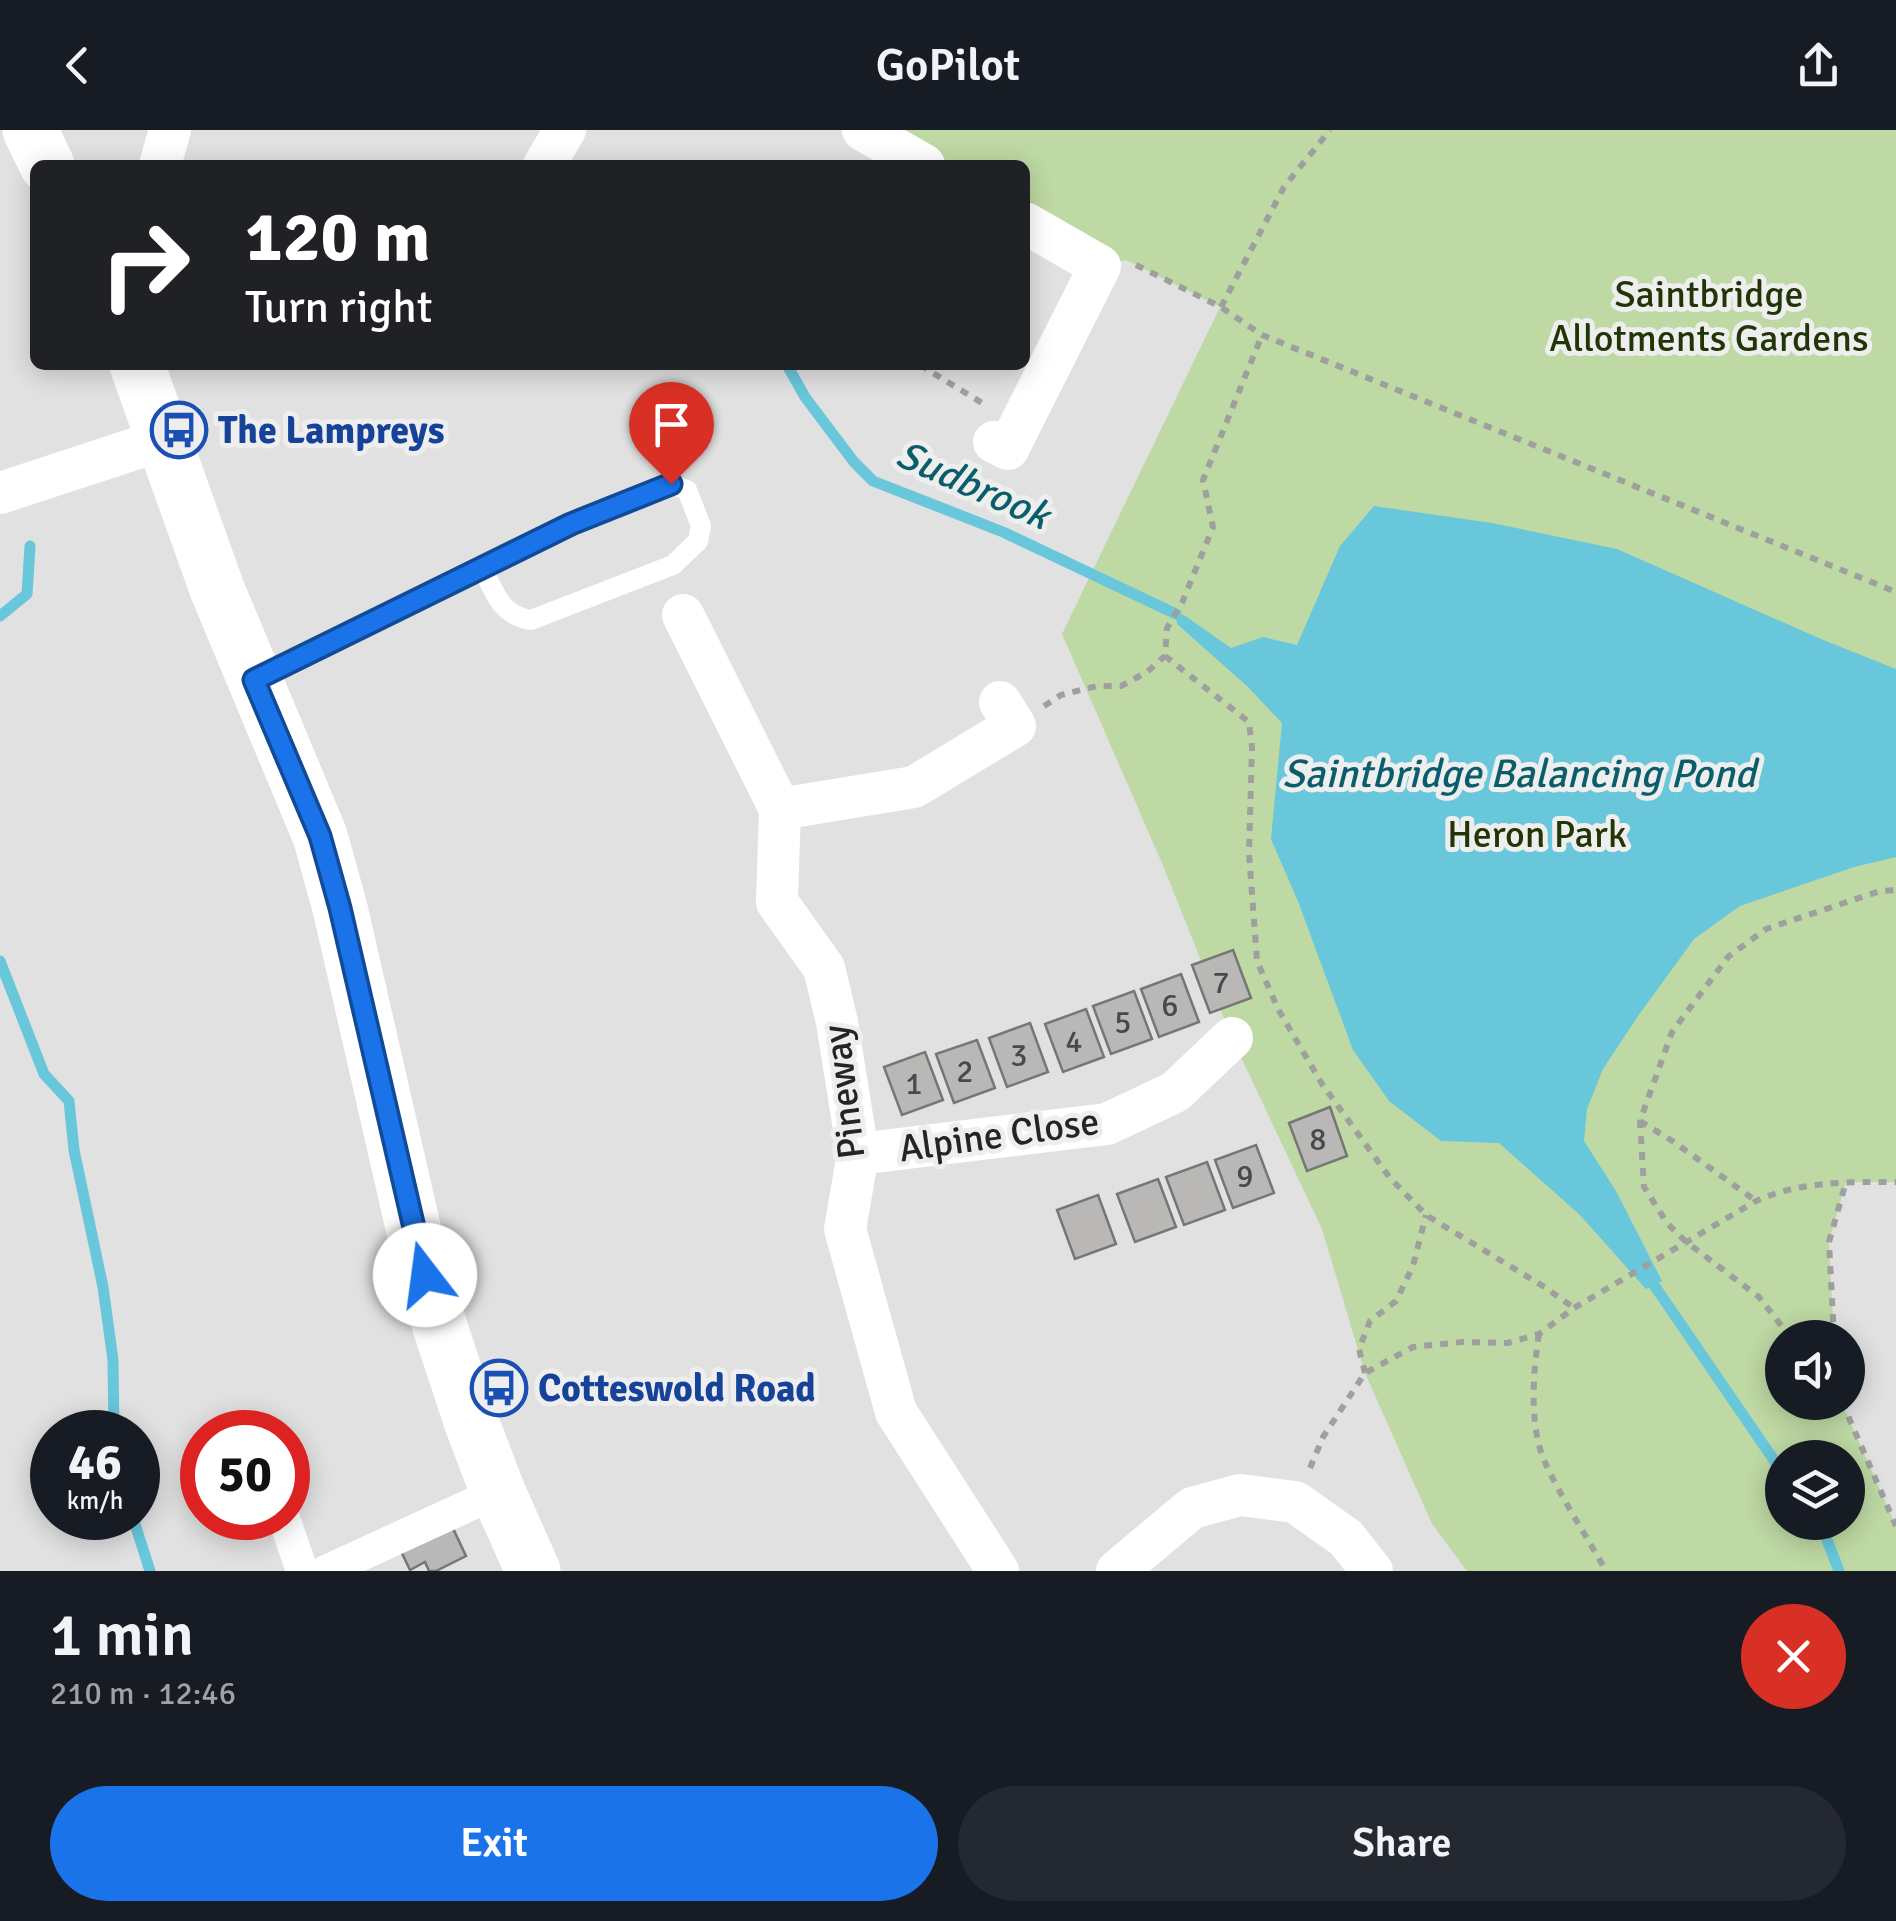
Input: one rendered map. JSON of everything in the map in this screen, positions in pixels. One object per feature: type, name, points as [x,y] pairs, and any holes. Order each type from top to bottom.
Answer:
[{"type":"main road","points":[[30,130],[45,160]]},
{"type":"main road","points":[[139,370],[217,589],[320,836],[418,1248],[464,1402],[533,1571]]},
{"type":"street","points":[[161,160],[170,130]]},
{"type":"street","points":[[547,160],[565,130]]},
{"type":"street","points":[[863,130],[915,160]]},
{"type":"street","points":[[1008,434],[1100,266],[1030,226]]},
{"type":"street","points":[[0,493],[165,439]]},
{"type":"street","name":"Pineway","points":[[683,615],[780,809],[777,902],[824,968],[837,1022],[858,1154],[845,1229],[896,1412],[998,1571]]},
{"type":"street","points":[[780,809],[914,787],[1007,714]]},
{"type":"street","name":"Alpine Close","points":[[858,1154],[1108,1124],[1174,1092],[1232,1038]]},
{"type":"street","points":[[326,1571],[498,1492]]},
{"type":"street","points":[[1117,1571],[1192,1508],[1240,1495],[1295,1502],[1346,1538],[1372,1571]]},
{"type":"street","points":[[291,1540],[302,1571]]},
{"type":"lane","points":[[254,680],[571,524],[671,484],[687,490],[701,526],[698,541],[674,565],[531,620],[516,618],[500,604],[482,568]]},
{"type":"path","points":[[1221,307],[1284,187],[1330,130]]},
{"type":"path","points":[[1126,260],[1221,307],[1262,335],[1896,592]]},
{"type":"path","points":[[1007,714],[1098,686],[1121,686],[1147,672],[1165,656],[1168,628],[1213,527],[1203,480],[1262,335]]},
{"type":"path","points":[[926,370],[1008,434]]},
{"type":"path","points":[[1165,656],[1249,722],[1250,853],[1257,962],[1278,1009],[1322,1084],[1390,1178],[1426,1215],[1574,1308]]},
{"type":"path","points":[[1777,1320],[1758,1296],[1684,1242],[1667,1223],[1644,1187],[1640,1121],[1672,1032],[1728,957],[1766,930],[1880,891],[1896,890]]},
{"type":"path","points":[[1640,1121],[1756,1200]]},
{"type":"path","points":[[1833,1320],[1828,1242],[1846,1182]]},
{"type":"path","points":[[1295,1502],[1323,1437],[1365,1373],[1413,1347],[1508,1342],[1539,1334],[1574,1308],[1684,1242],[1782,1189],[1846,1182],[1896,1182]]},
{"type":"path","points":[[1365,1373],[1358,1349],[1370,1321],[1396,1301],[1413,1266],[1426,1215]]},
{"type":"path","points":[[1539,1334],[1533,1371],[1542,1457],[1606,1571]]},
{"type":"path","points":[[1850,1420],[1896,1526]]},
{"type":"green space","name":"Heron Park","points":[[863,130],[1896,130],[1896,1182],[1846,1182],[1829,1242],[1833,1320],[1765,1320],[1765,1420],[1849,1420],[1858,1440],[1765,1440],[1765,1540],[1865,1540],[1865,1455],[1896,1526],[1896,1571],[1467,1571],[1432,1524],[1365,1373],[1322,1229],[1232,1038],[1162,863],[1062,634],[1220,307],[1126,260],[1100,266],[1030,226],[1030,160],[915,160]]},
{"type":"water","name":"Saintbridge Balancing Pond","points":[[1374,506],[1492,523],[1617,549],[1896,669],[1896,857],[1854,867],[1740,906],[1694,939],[1603,1069],[1587,1109],[1584,1141],[1616,1191],[1662,1281],[1646,1289],[1579,1214],[1499,1143],[1441,1141],[1389,1101],[1353,1050],[1271,839],[1282,723],[1177,624],[1176,614],[1184,615],[1231,648],[1263,637],[1297,645],[1340,546]]},
{"type":"building","points":[[1233,950],[1251,998],[1210,1013],[1192,965]]},
{"type":"building","points":[[1181,974],[1199,1022],[1159,1037],[1141,989]]},
{"type":"building","points":[[1134,991],[1152,1039],[1111,1054],[1093,1006]]},
{"type":"building","points":[[1086,1009],[1104,1057],[1063,1072],[1045,1024]]},
{"type":"building","points":[[1030,1023],[1048,1072],[1007,1087],[989,1038]]},
{"type":"building","points":[[977,1040],[995,1088],[954,1103],[936,1054]]},
{"type":"building","points":[[925,1052],[943,1100],[902,1115],[884,1067]]},
{"type":"building","points":[[1330,1107],[1347,1156],[1307,1171],[1289,1123]]},
{"type":"building","points":[[1256,1145],[1274,1193],[1233,1208],[1215,1160]]},
{"type":"building","points":[[1207,1162],[1225,1210],[1184,1225],[1166,1177]]},
{"type":"building","points":[[1158,1179],[1176,1227],[1135,1242],[1117,1194]]},
{"type":"building","points":[[1098,1195],[1116,1244],[1075,1259],[1057,1210]]},
{"type":"building","points":[[450,1522],[466,1556],[436,1571],[429,1571],[425,1562],[410,1570],[399,1547]]},
{"type":"waterway","name":"Sudbrook","points":[[790,370],[805,397],[873,481],[1003,532],[1176,614]]},
{"type":"waterway","name":"Sudbrook","points":[[0,616],[27,594],[30,546]]},
{"type":"waterway","points":[[0,961],[44,1074],[69,1101],[74,1150],[103,1287],[113,1360],[114,1410]]},
{"type":"waterway","name":"Sudbrook","points":[[1654,1285],[1765,1447]]},
{"type":"waterway","points":[[140,1540],[150,1571]]},
{"type":"waterway","name":"Sudbrook","points":[[1827,1540],[1839,1571]]},
{"type":"place","name":"The Lampreys","points":[[179,430]]},
{"type":"place","name":"Cotteswold Road","points":[[499,1388]]},
{"type":"route","points":[[425,1275],[320,836],[254,680],[571,524],[671,484]]},
{"type":"park label","name":"Saintbridge Allotments Gardens","points":[[1709,316]]}]
